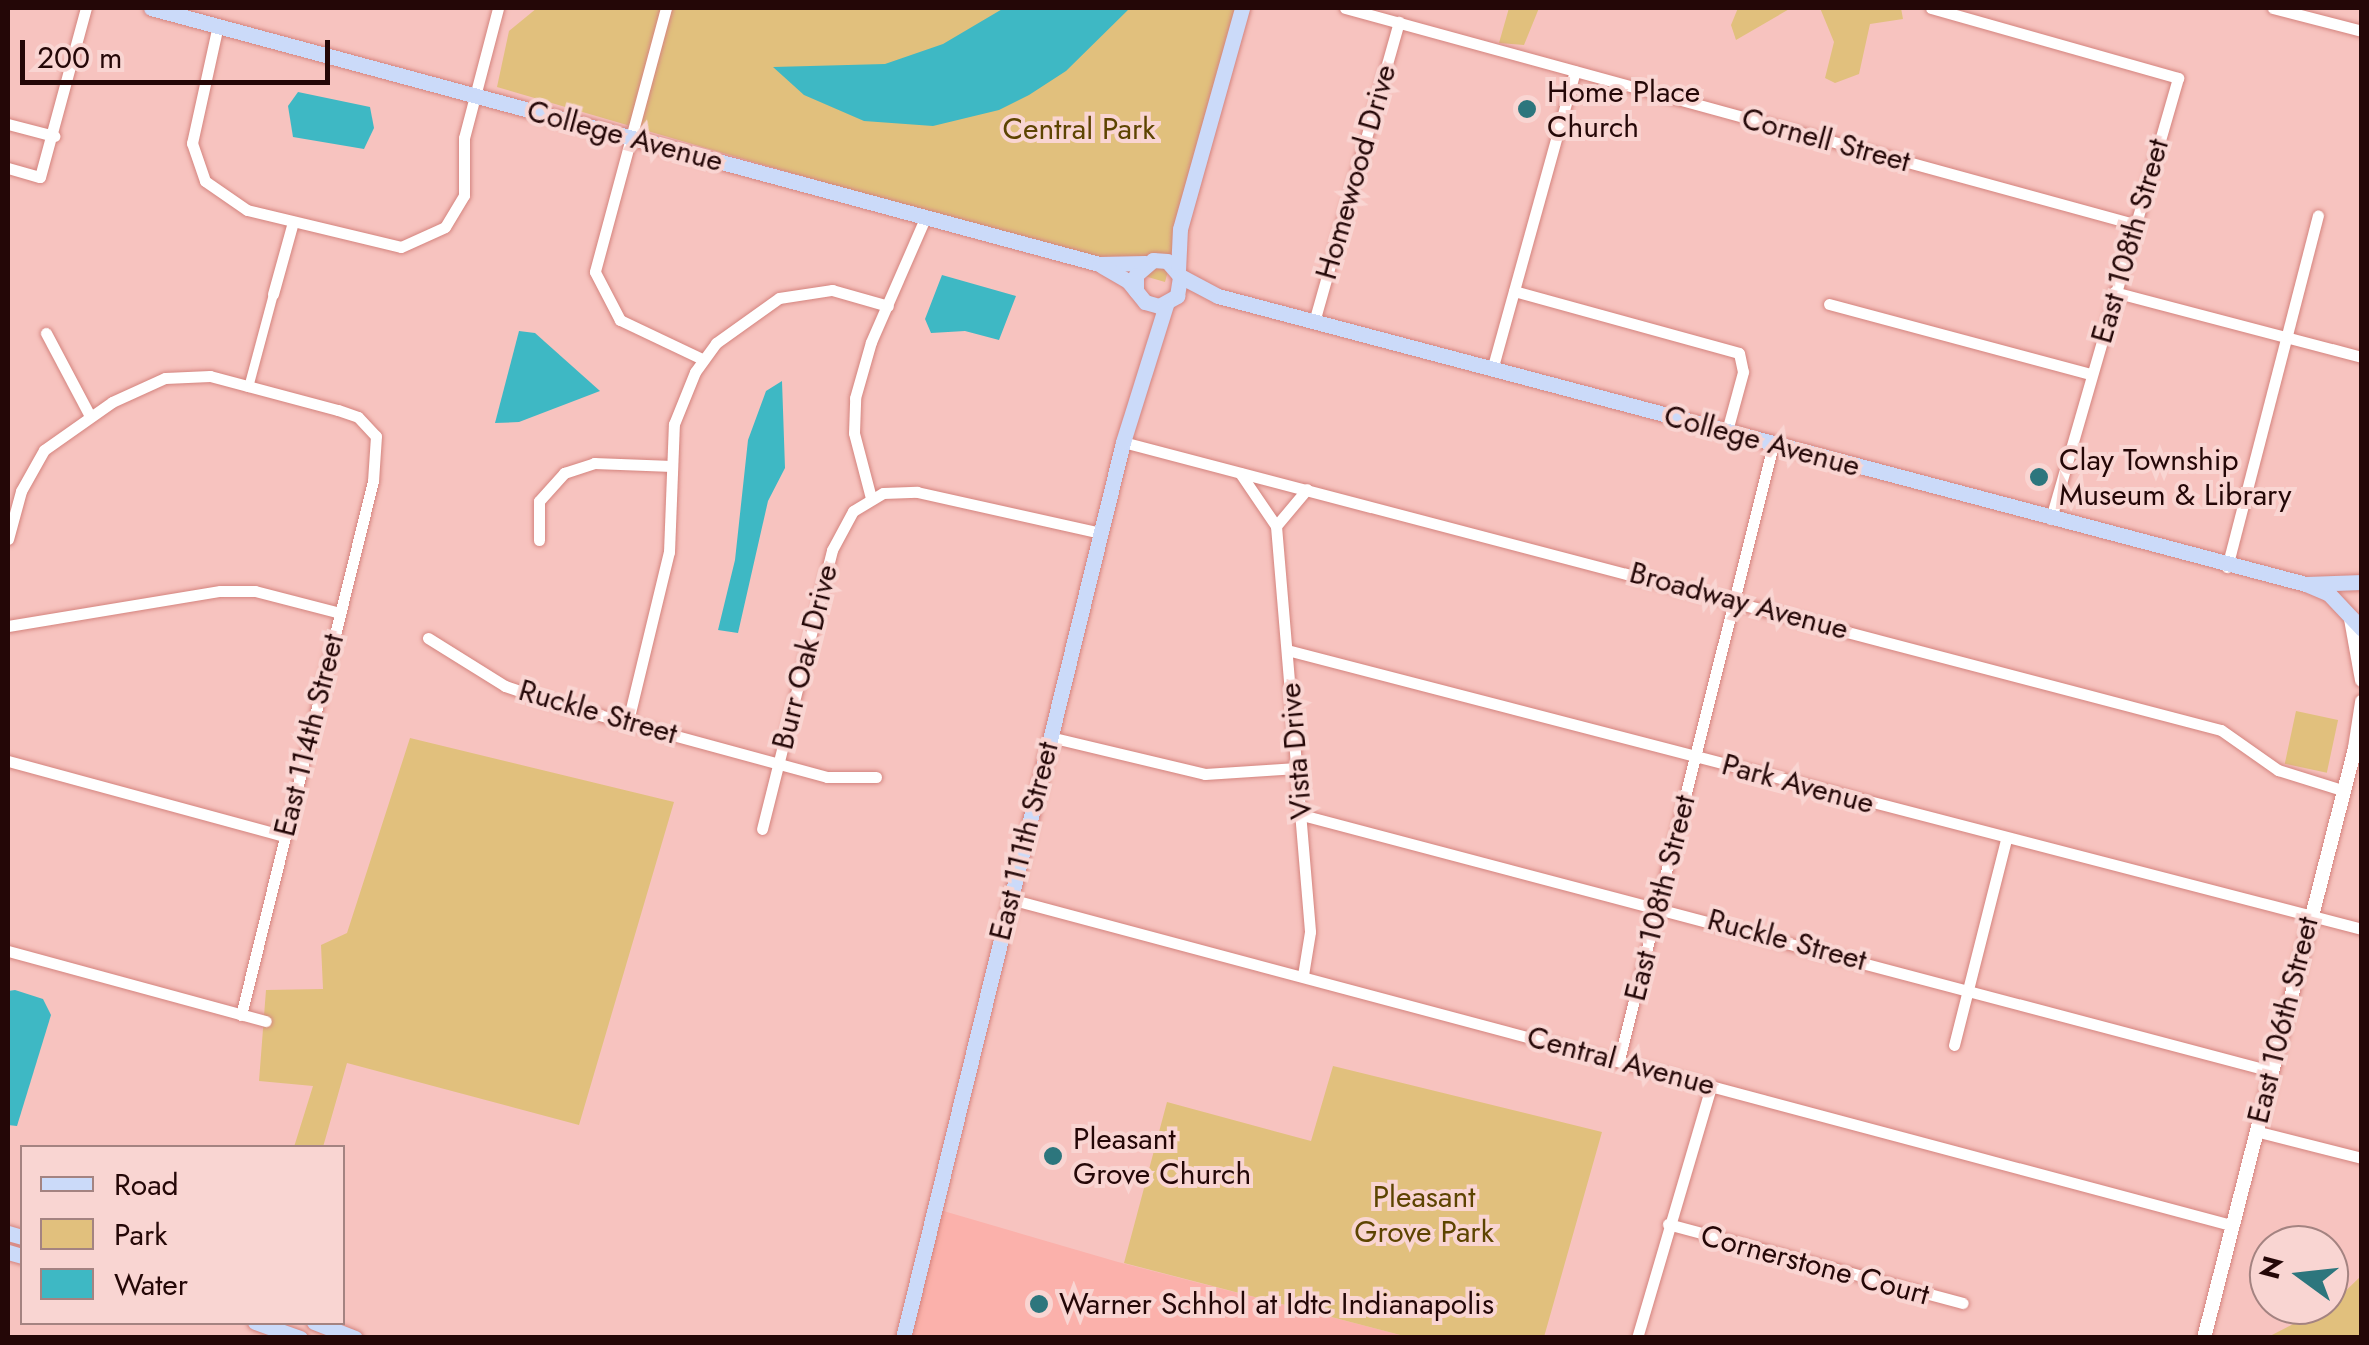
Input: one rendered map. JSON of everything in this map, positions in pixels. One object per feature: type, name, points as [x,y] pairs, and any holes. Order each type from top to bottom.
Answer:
[{"type":"main road","name":"College Avenue","points":[[152,8],[1099,264],[1149,262],[1218,296],[2228,567],[2306,584],[2329,594],[2354,621]]},
{"type":"main road","points":[[1179,274],[1180,229],[1242,8]]},
{"type":"main road","points":[[1138,294],[1136,275],[1180,229]]},
{"type":"main road","name":"College Avenue","points":[[1099,264],[1138,294],[1169,303],[1218,296]]},
{"type":"main road","name":"East 111th Street","points":[[902,1338],[1123,442],[1148,346],[1179,274]]},
{"type":"main road","name":"East 111th Street","points":[[1138,294],[1148,346]]},
{"type":"main road","name":"College Avenue","points":[[2306,584],[2362,582]]},
{"type":"main road","points":[[2354,621],[2349,600],[2362,582]]},
{"type":"main road","points":[[263,1325],[300,1338]]},
{"type":"main road","points":[[322,1325],[355,1338]]},
{"type":"street","points":[[8,168],[40,177],[86,8]]},
{"type":"street","points":[[218,25],[194,121],[196,166],[220,198],[390,247],[430,238],[453,218],[464,196],[464,138],[498,8]]},
{"type":"street","points":[[666,8],[596,252],[599,291],[627,326],[702,360]]},
{"type":"street","name":"Cornell Street","points":[[1345,8],[2134,224]]},
{"type":"street","name":"East 108th Street","points":[[1932,8],[2178,78],[2051,519]]},
{"type":"street","points":[[2273,8],[2362,31]]},
{"type":"street","name":"Homewood Drive","points":[[1314,322],[1399,22]]},
{"type":"street","points":[[1492,370],[1575,70]]},
{"type":"street","points":[[8,124],[54,136]]},
{"type":"street","points":[[926,216],[855,398],[854,433],[871,498],[917,492],[1101,533]]},
{"type":"street","points":[[2228,567],[2318,216]]},
{"type":"street","points":[[8,539],[20,496],[44,450],[90,416],[178,375],[248,386],[293,222]]},
{"type":"street","points":[[628,721],[667,569],[678,410],[702,360],[755,311],[793,294],[832,290],[888,306]]},
{"type":"street","points":[[1514,291],[1739,353],[1743,372],[1727,431]]},
{"type":"street","points":[[2114,292],[2362,358]]},
{"type":"street","points":[[1829,304],[2090,374]]},
{"type":"street","points":[[46,333],[90,416]]},
{"type":"street","name":"East 114th Street","points":[[241,1015],[379,455],[376,436],[358,417],[248,386]]},
{"type":"street","name":"Broadway Avenue","points":[[1123,442],[1735,599],[2221,730],[2283,772],[2342,790]]},
{"type":"street","name":"East 108th Street","points":[[1619,1060],[1774,445]]},
{"type":"street","points":[[539,540],[539,501],[561,474],[594,464],[672,466]]},
{"type":"street","name":"Vista Drive","points":[[1240,472],[1276,526],[1311,941],[1304,975]]},
{"type":"street","points":[[1276,526],[1307,490]]},
{"type":"street","name":"Burr Oak Drive","points":[[762,829],[836,536],[871,498]]},
{"type":"street","points":[[8,626],[220,591],[255,592],[340,613]]},
{"type":"street","points":[[2354,621],[2362,680]]},
{"type":"street","name":"Ruckle Street","points":[[428,638],[506,686],[842,780],[876,777]]},
{"type":"street","name":"Park Avenue","points":[[1287,650],[2362,929]]},
{"type":"street","name":"East 106th Street","points":[[2204,1338],[2362,702]]},
{"type":"street","points":[[1050,738],[1194,772],[1298,768]]},
{"type":"street","points":[[8,761],[284,836]]},
{"type":"street","name":"Ruckle Street","points":[[1302,814],[2271,1070]]},
{"type":"street","points":[[1954,1045],[2006,839]]},
{"type":"street","name":"Central Avenue","points":[[1010,899],[2231,1225]]},
{"type":"street","points":[[8,951],[266,1022]]},
{"type":"street","points":[[1636,1338],[1711,1087]]},
{"type":"street","points":[[2255,1131],[2362,1158]]},
{"type":"street","name":"Cornerstone Court","points":[[1668,1224],[1962,1304]]},
{"type":"shaded area","points":[[940,1210],[1118,1262],[1408,1337],[909,1338]]},
{"type":"green space","name":"Central Park","points":[[537,8],[1240,8],[1165,282],[497,87],[509,31]]},
{"type":"green space","points":[[1509,8],[1539,8],[1524,45],[1499,43]]},
{"type":"green space","points":[[1738,8],[1791,8],[1736,40],[1731,25]]},
{"type":"green space","points":[[1820,8],[1901,8],[1903,19],[1870,24],[1859,74],[1835,83],[1825,78],[1834,42]]},
{"type":"green space","points":[[2296,711],[2338,720],[2327,773],[2285,764]]},
{"type":"green space","points":[[410,738],[674,802],[579,1125],[347,1063],[324,1145],[295,1145],[313,1086],[259,1081],[266,990],[323,989],[321,945],[347,933]]},
{"type":"green space","name":"Pleasant Grove Park","points":[[1333,1066],[1602,1132],[1544,1337],[1408,1337],[1124,1263],[1167,1102],[1311,1141]]},
{"type":"green space","points":[[2361,1276],[2361,1337],[2268,1337],[2291,1325],[2349,1325],[2349,1288]]},
{"type":"water","points":[[1004,8],[1130,8],[1066,71],[1029,95],[999,110],[933,126],[864,121],[804,95],[773,67],[885,64],[943,44]]},
{"type":"water","points":[[298,92],[370,107],[374,128],[364,149],[293,137],[288,106]]},
{"type":"water","points":[[942,275],[1016,296],[999,340],[965,331],[931,333],[925,319]]},
{"type":"water","points":[[519,331],[535,333],[600,391],[519,422],[495,423]]},
{"type":"water","points":[[782,381],[785,468],[768,501],[738,633],[718,630],[735,560],[748,440],[766,391]]},
{"type":"water","points":[[8,991],[43,999],[51,1015],[17,1126],[8,1125]]},
{"type":"place","name":"Home Place Church","points":[[1527,109]]},
{"type":"place","name":"Clay Township Museum & Library","points":[[2039,477]]},
{"type":"place","name":"Pleasant Grove Church","points":[[1053,1156]]},
{"type":"place","name":"Warner Schhol at Idtc Indianapolis","points":[[1039,1304]]}]
